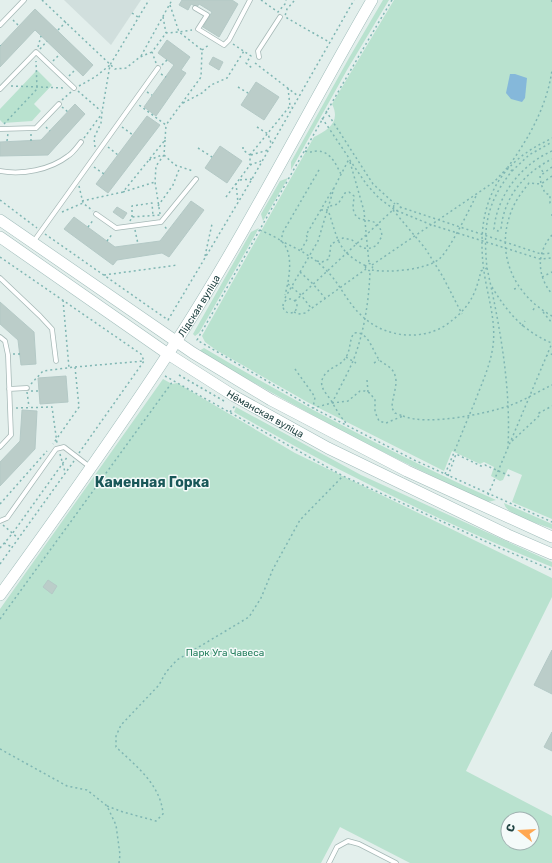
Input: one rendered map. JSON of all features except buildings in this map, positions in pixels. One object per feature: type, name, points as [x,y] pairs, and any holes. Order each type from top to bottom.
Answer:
[{"type":"main road","name":"Лідская вуліца","points":[[0,595],[92,468],[176,342],[249,220],[372,0]]},
{"type":"main road","name":"Нёманская вуліца","points":[[0,220],[32,244],[176,342],[271,400],[343,439],[421,478],[552,537]]},
{"type":"main road","name":"Нёманская вуліца","points":[[0,237],[168,354],[234,396],[328,448],[508,535],[552,554]]},
{"type":"lane","points":[[0,25],[24,0]]},
{"type":"lane","points":[[196,8],[207,15],[198,29],[224,46],[229,40],[250,0]]},
{"type":"lane","points":[[259,57],[258,51],[280,17]]},
{"type":"lane","points":[[2,88],[36,52],[74,88]]},
{"type":"lane","points":[[32,244],[158,68]]},
{"type":"lane","points":[[0,128],[36,128],[59,104]]},
{"type":"lane","points":[[0,171],[33,171],[47,167],[69,156],[81,142]]},
{"type":"lane","points":[[96,214],[116,228],[161,222],[196,178]]},
{"type":"lane","points":[[0,278],[52,329],[56,361]]},
{"type":"lane","points":[[0,337],[5,341],[8,355],[11,435],[0,447]]},
{"type":"lane","points":[[9,389],[27,390]]},
{"type":"lane","points":[[0,521],[7,518],[56,449],[64,447],[92,468]]},
{"type":"lane","points":[[329,863],[337,847],[348,841],[358,844],[396,863]]},
{"type":"path","points":[[42,0],[115,69],[126,68],[140,57],[152,52],[166,33],[163,16]]},
{"type":"path","points":[[95,147],[94,138],[101,123],[110,65],[149,0]]},
{"type":"path","points":[[140,57],[172,0]]},
{"type":"path","points":[[261,0],[278,12],[285,4],[286,0]]},
{"type":"path","points":[[250,165],[250,155],[299,96],[353,1],[348,0]]},
{"type":"path","points":[[392,0],[326,111],[197,340],[313,408],[445,475],[552,522]]},
{"type":"path","points":[[294,1],[287,9],[287,18],[329,42]]},
{"type":"path","points":[[170,5],[179,32],[202,50]]},
{"type":"path","points":[[132,13],[138,17]]},
{"type":"path","points":[[9,16],[19,26]]},
{"type":"path","points":[[58,30],[66,22]]},
{"type":"path","points":[[166,33],[198,29]]},
{"type":"path","points":[[0,128],[37,89],[36,52],[41,36]]},
{"type":"path","points":[[202,50],[215,40]]},
{"type":"path","points":[[229,40],[251,56],[246,63],[252,68]]},
{"type":"path","points":[[36,52],[47,41]]},
{"type":"path","points":[[161,222],[155,182],[156,166],[164,155],[166,126],[201,77],[202,50]]},
{"type":"path","points":[[181,104],[227,78],[244,51]]},
{"type":"path","points":[[152,52],[158,68],[167,60]]},
{"type":"path","points":[[50,65],[60,54]]},
{"type":"path","points":[[255,63],[299,96]]},
{"type":"path","points":[[59,104],[74,88],[95,77],[110,65]]},
{"type":"path","points":[[66,80],[76,69]]},
{"type":"path","points":[[445,475],[486,372],[493,346],[493,314],[484,270],[481,241],[484,211],[496,184],[529,136],[542,109],[552,70]]},
{"type":"path","points":[[2,88],[37,86],[74,88],[102,113]]},
{"type":"path","points":[[238,87],[248,93]]},
{"type":"path","points":[[0,200],[41,231],[168,320],[252,179],[291,106],[288,88]]},
{"type":"path","points":[[134,102],[166,126]]},
{"type":"path","points":[[326,111],[373,184],[395,204],[399,204],[400,207],[438,221],[541,254],[552,253]]},
{"type":"path","points":[[81,142],[102,113]]},
{"type":"path","points":[[322,118],[367,185],[390,207],[432,224],[506,249],[540,259],[552,258]]},
{"type":"path","points":[[118,124],[133,135]]},
{"type":"path","points":[[257,127],[268,134],[271,144]]},
{"type":"path","points":[[7,141],[8,129]]},
{"type":"path","points":[[332,403],[353,361],[361,334],[365,319],[372,265],[494,182],[524,154],[552,138]]},
{"type":"path","points":[[123,192],[165,140]]},
{"type":"path","points":[[341,146],[345,142]]},
{"type":"path","points":[[508,447],[509,406],[504,348],[487,268],[484,242],[486,222],[494,198],[512,171],[529,155],[552,142]]},
{"type":"path","points":[[104,144],[118,154]]},
{"type":"path","points":[[243,147],[243,150],[250,155]]},
{"type":"path","points":[[198,148],[212,157]]},
{"type":"path","points":[[250,155],[268,150]]},
{"type":"path","points":[[305,150],[310,153],[319,151],[328,155],[335,163],[341,174]]},
{"type":"path","points":[[552,151],[534,161],[523,171],[505,193],[500,204],[494,228],[498,231],[501,229],[504,209],[508,200],[524,178],[539,166],[552,159]]},
{"type":"path","points":[[148,160],[164,155]]},
{"type":"path","points":[[164,155],[175,165],[193,171]]},
{"type":"path","points":[[300,251],[308,238],[306,235],[334,188],[349,159]]},
{"type":"path","points":[[349,159],[366,220],[369,263],[366,266],[366,269]]},
{"type":"path","points":[[226,197],[250,165],[262,160]]},
{"type":"path","points":[[90,164],[104,174]]},
{"type":"path","points":[[539,166],[543,172]]},
{"type":"path","points":[[552,166],[540,176],[541,184],[545,193],[550,195],[550,203],[552,203]]},
{"type":"path","points":[[158,206],[173,186],[180,167]]},
{"type":"path","points":[[509,167],[512,171]]},
{"type":"path","points":[[319,170],[284,232],[281,241],[288,259],[288,284],[283,305],[285,311],[289,313],[294,312],[302,314],[366,269],[392,272],[439,260],[460,228],[478,193]]},
{"type":"path","points":[[524,178],[529,183],[541,184],[552,176]]},
{"type":"path","points":[[239,180],[252,179]]},
{"type":"path","points":[[78,180],[82,202],[89,209]]},
{"type":"path","points":[[52,217],[82,202],[155,182]]},
{"type":"path","points":[[529,183],[512,211],[507,225],[506,249],[509,266],[519,288],[536,306],[552,316]]},
{"type":"path","points":[[236,184],[238,203]]},
{"type":"path","points":[[285,298],[318,241],[330,206],[334,188]]},
{"type":"path","points":[[315,260],[322,262],[328,259],[331,244],[337,240],[348,238],[361,248],[368,249],[380,242],[381,230],[377,224],[359,218],[354,212],[354,196],[349,192],[343,194],[338,204],[330,206]]},
{"type":"path","points":[[127,227],[132,217],[132,206],[152,203],[153,216]]},
{"type":"path","points":[[395,204],[396,214],[425,248],[462,314]]},
{"type":"path","points":[[295,302],[377,224],[400,207]]},
{"type":"path","points":[[321,210],[328,210]]},
{"type":"path","points":[[328,210],[337,240],[347,254],[366,266]]},
{"type":"path","points":[[88,227],[96,214]]},
{"type":"path","points":[[132,217],[160,215]]},
{"type":"path","points":[[205,258],[212,224]]},
{"type":"path","points":[[134,226],[138,244]]},
{"type":"path","points":[[107,242],[116,228]]},
{"type":"path","points":[[260,230],[310,256],[327,271],[341,287],[359,314],[381,328],[395,334],[411,336],[438,330],[462,314],[470,303],[478,287],[481,271],[487,268]]},
{"type":"path","points":[[552,235],[546,242],[540,259],[542,277],[545,286],[552,294]]},
{"type":"path","points":[[0,256],[141,354],[144,361]]},
{"type":"path","points":[[104,274],[178,265]]},
{"type":"path","points":[[300,272],[325,298]]},
{"type":"path","points":[[542,277],[552,272]]},
{"type":"path","points":[[288,284],[301,295],[312,308]]},
{"type":"path","points":[[488,495],[552,343],[522,326],[512,316],[491,285]]},
{"type":"path","points":[[514,289],[519,288]]},
{"type":"path","points":[[285,301],[291,299],[295,302],[297,306],[294,312]]},
{"type":"path","points":[[63,300],[69,368]]},
{"type":"path","points":[[533,310],[536,306]]},
{"type":"path","points":[[542,310],[552,323]]},
{"type":"path","points":[[522,326],[525,321]]},
{"type":"path","points":[[349,426],[340,418],[332,403],[322,390],[323,380],[327,372],[342,363],[346,357],[354,333],[361,334],[370,342],[379,360],[388,365],[394,375],[396,381],[392,408],[395,413],[417,420],[469,415],[509,406],[552,385]]},
{"type":"path","points":[[141,354],[143,350]]},
{"type":"path","points":[[546,356],[552,354]]},
{"type":"path","points":[[346,357],[356,363]]},
{"type":"path","points":[[374,363],[379,360]]},
{"type":"path","points":[[29,407],[27,390],[43,370],[144,361]]},
{"type":"path","points":[[0,564],[144,361]]},
{"type":"path","points":[[52,445],[79,407],[75,367]]},
{"type":"path","points":[[295,368],[315,397],[313,408]]},
{"type":"path","points":[[179,375],[234,407],[230,412]]},
{"type":"path","points":[[165,376],[344,476],[488,543],[552,570]]},
{"type":"path","points":[[367,380],[368,392],[375,400],[375,412],[379,421],[386,423],[402,416]]},
{"type":"path","points":[[0,619],[173,381]]},
{"type":"path","points":[[27,390],[39,391]]},
{"type":"path","points":[[313,408],[348,401],[360,391],[368,392]]},
{"type":"path","points":[[510,442],[540,415],[539,413],[552,406]]},
{"type":"path","points":[[10,408],[52,407],[56,439],[65,473]]},
{"type":"path","points":[[0,504],[47,451]]},
{"type":"path","points":[[0,548],[72,452]]},
{"type":"path","points":[[448,476],[456,454],[510,476]]},
{"type":"path","points":[[0,749],[67,786],[87,790],[107,806],[147,820],[156,821],[163,814],[160,794],[142,771],[116,747],[116,736],[121,725],[159,685],[166,672],[177,660],[249,616],[261,598],[273,569],[300,520],[344,476]]},
{"type":"path","points":[[0,521],[12,534],[18,538]]},
{"type":"path","points":[[4,543],[12,547]]},
{"type":"path","points":[[107,806],[116,825],[120,855],[119,863]]},
{"type":"shaded area","points":[[64,0],[141,0],[111,45]]},
{"type":"green space","points":[[383,0],[389,0],[347,70],[291,170],[291,162]]},
{"type":"green space","points":[[394,0],[552,0],[552,519],[512,502],[522,475],[508,469],[503,480],[500,481],[491,476],[494,467],[484,462],[480,464],[452,451],[444,471],[309,403],[216,350],[205,342],[202,336],[314,137],[332,125],[335,116],[332,104]]},
{"type":"green space","points":[[37,70],[52,85],[34,104],[41,111],[32,121],[3,123],[0,120],[0,109]]},
{"type":"green space","points":[[288,178],[263,221],[261,214],[280,181]]},
{"type":"green space","points":[[259,228],[199,333],[195,336],[193,334],[251,232]]},
{"type":"green space","points":[[204,348],[276,389],[384,447],[496,500],[488,502],[342,431],[199,351]]},
{"type":"green space","name":"Парк Уга Чавеса","points":[[163,379],[172,384],[177,383],[295,453],[552,578],[552,597],[466,771],[552,816],[552,863],[410,863],[340,827],[321,863],[0,863],[0,609]]},
{"type":"green space","points":[[236,407],[361,475],[552,562],[552,567],[430,514],[311,455],[234,412]]},
{"type":"green space","points":[[504,503],[552,524],[552,529],[517,516],[506,508]]},
{"type":"water","points":[[510,74],[527,78],[525,98],[522,102],[511,99],[506,93]]},
{"type":"district","name":"Каменная Горка","points":[[152,482]]}]
